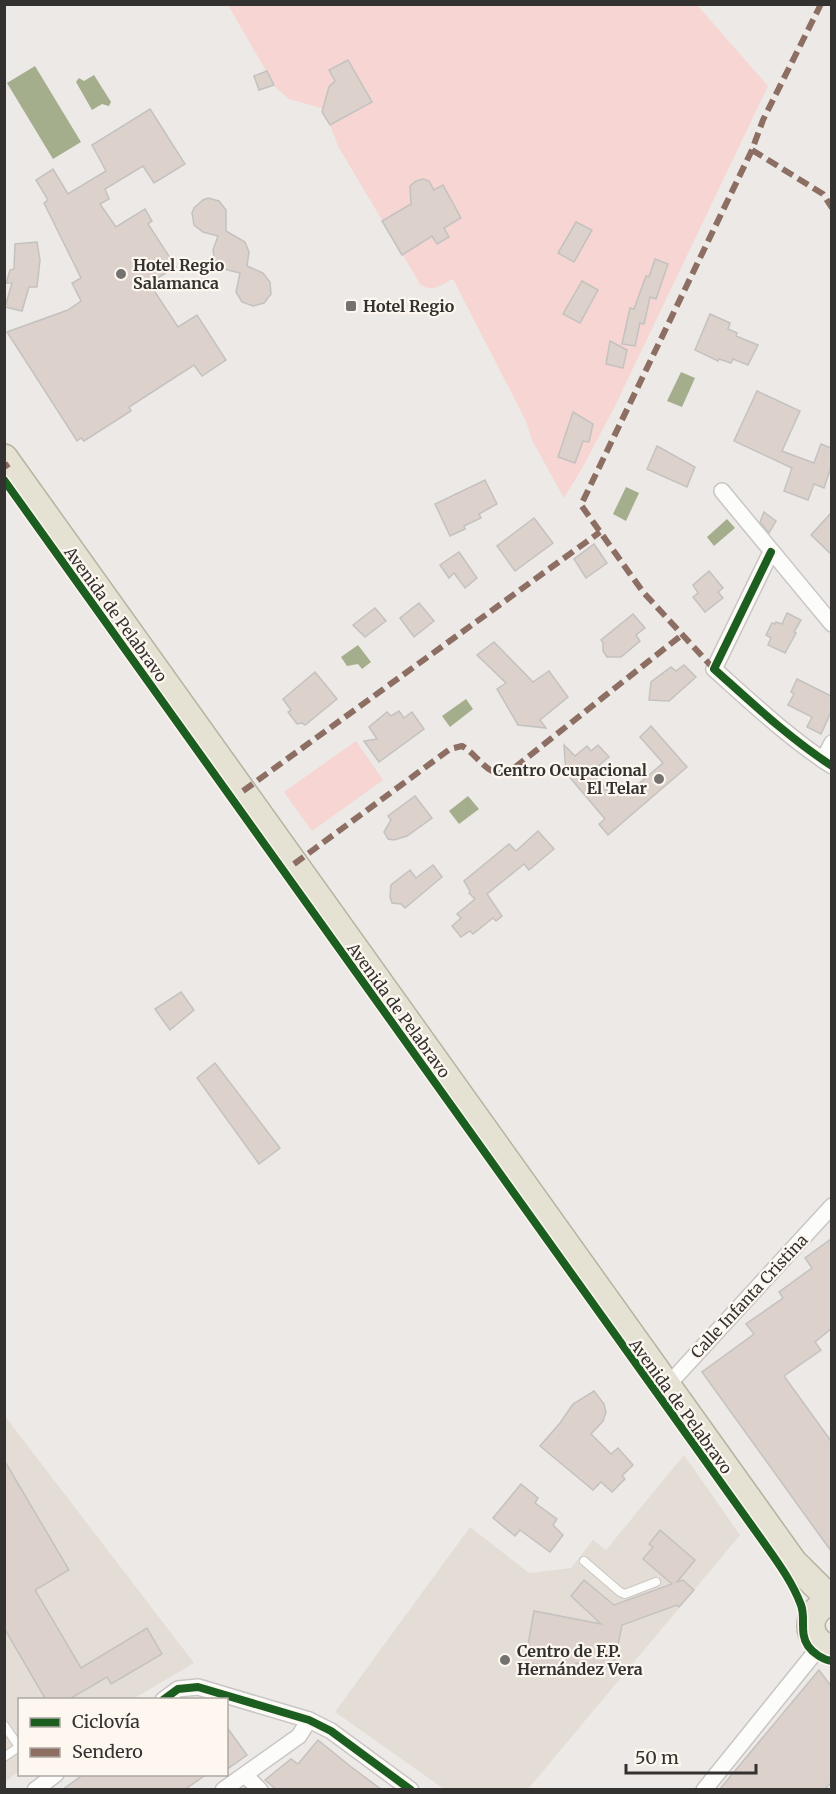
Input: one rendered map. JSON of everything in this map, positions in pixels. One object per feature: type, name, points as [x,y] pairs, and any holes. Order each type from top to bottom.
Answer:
[{"type":"highway","name":"Avenida de Pelabravo","points":[[4,458],[826,1606],[811,1622],[811,1630],[826,1647]]},
{"type":"street","points":[[722,491],[831,624]]},
{"type":"street","points":[[771,552],[714,669],[765,715],[827,763],[831,743]]},
{"type":"street","name":"Calle Infanta Cristina","points":[[667,1386],[831,1206]]},
{"type":"street","points":[[704,1790],[826,1647]]},
{"type":"street","points":[[166,1698],[178,1689],[198,1687],[309,1720],[331,1731],[411,1790]]},
{"type":"street","points":[[223,1790],[299,1736],[309,1720]]},
{"type":"street","points":[[245,1775],[260,1790]]},
{"type":"lane","points":[[584,1561],[625,1594],[656,1582]]},
{"type":"lane","points":[[4,1725],[18,1746]]},
{"type":"lane","points":[[4,1758],[18,1749]]},
{"type":"shaded area","points":[[228,5],[697,5],[768,86],[614,408],[564,498],[532,440],[526,421],[453,279],[433,288],[420,284],[338,146],[321,108],[289,99],[276,88]]},
{"type":"shaded area","points":[[35,66],[81,142],[53,159],[7,83]]},
{"type":"shaded area","points":[[94,75],[111,102],[109,106],[102,104],[92,110],[76,82],[79,78],[84,81]]},
{"type":"shaded area","points":[[681,372],[695,378],[682,407],[667,401]]},
{"type":"shaded area","points":[[626,487],[639,493],[626,521],[613,514]]},
{"type":"shaded area","points":[[727,519],[735,528],[714,546],[707,537]]},
{"type":"shaded area","points":[[358,645],[371,662],[362,669],[358,664],[347,666],[341,657]]},
{"type":"shaded area","points":[[466,699],[473,709],[450,727],[442,716]]},
{"type":"shaded area","points":[[356,741],[383,780],[312,831],[284,792]]},
{"type":"shaded area","points":[[468,796],[479,809],[459,824],[449,811]]},
{"type":"shaded area","points":[[4,1415],[194,1663],[135,1698],[18,1698],[18,1772],[5,1782]]},
{"type":"shaded area","name":"Centro de F.P. Hernández Vera","points":[[684,1455],[740,1535],[528,1789],[444,1789],[335,1712],[470,1527],[529,1573],[571,1568],[593,1540],[606,1550]]},
{"type":"building","points":[[348,60],[372,102],[330,125],[322,112],[329,87],[335,81],[329,70]]},
{"type":"building","points":[[267,71],[274,85],[259,90],[254,76]]},
{"type":"building","name":"Hotel Regio Salamanca","points":[[150,109],[185,164],[154,183],[143,166],[105,189],[109,199],[100,204],[116,227],[145,209],[152,221],[148,224],[176,267],[149,283],[178,327],[197,315],[226,360],[202,376],[194,365],[129,407],[131,411],[84,441],[81,438],[77,441],[7,332],[68,310],[81,301],[72,283],[81,278],[44,203],[48,200],[36,180],[53,169],[68,194],[106,171],[92,145]]},
{"type":"building","points":[[423,179],[429,181],[434,190],[443,185],[461,218],[444,228],[449,237],[437,244],[432,236],[402,255],[382,221],[411,204],[410,186]]},
{"type":"building","points":[[208,198],[219,201],[226,210],[226,231],[245,242],[249,252],[247,266],[263,273],[270,282],[271,294],[264,303],[253,306],[242,302],[236,292],[240,273],[224,269],[215,261],[213,250],[218,236],[203,232],[194,225],[192,213],[194,208]]},
{"type":"building","points":[[576,222],[592,230],[574,262],[558,253]]},
{"type":"building","points":[[37,242],[40,260],[37,287],[29,287],[22,311],[5,307],[12,283],[6,283],[10,270],[14,269],[15,244]]},
{"type":"building","points":[[655,259],[668,264],[656,299],[650,297],[644,324],[640,323],[635,346],[622,344],[630,308],[634,309]]},
{"type":"building","points":[[582,281],[598,290],[580,323],[563,314]]},
{"type":"building","points":[[710,314],[730,323],[728,329],[737,333],[736,336],[758,345],[748,365],[733,359],[731,363],[719,359],[718,361],[695,350]]},
{"type":"building","points":[[610,341],[627,350],[623,368],[606,364]]},
{"type":"building","points":[[757,391],[800,411],[782,451],[814,463],[821,444],[831,448],[831,467],[824,488],[814,484],[808,500],[784,491],[792,468],[734,441]]},
{"type":"building","points":[[573,412],[593,424],[589,442],[583,441],[575,463],[558,457]]},
{"type":"building","points":[[657,446],[695,467],[687,487],[647,469]]},
{"type":"building","points":[[485,480],[497,504],[479,514],[481,518],[464,526],[465,529],[450,536],[435,504]]},
{"type":"building","points":[[764,512],[776,521],[769,533],[760,522]]},
{"type":"building","points":[[831,513],[831,554],[811,535]]},
{"type":"building","points":[[534,518],[553,543],[515,571],[497,546]]},
{"type":"building","points":[[594,544],[607,563],[586,578],[574,559]]},
{"type":"building","points":[[459,552],[477,578],[465,588],[454,573],[449,578],[440,565]]},
{"type":"building","points":[[709,571],[723,588],[718,592],[723,598],[705,612],[693,597],[698,593],[693,585]]},
{"type":"building","points":[[419,603],[434,621],[414,637],[400,618]]},
{"type":"building","points":[[375,608],[386,621],[365,637],[353,625]]},
{"type":"building","points":[[787,613],[801,620],[785,653],[768,645],[771,638],[766,635],[772,623],[782,624]]},
{"type":"building","points":[[633,614],[645,628],[636,635],[640,641],[621,657],[607,657],[601,640]]},
{"type":"building","points":[[494,642],[533,682],[549,671],[568,697],[540,720],[546,728],[518,725],[497,689],[506,683],[477,655]]},
{"type":"building","points":[[684,665],[696,677],[669,701],[649,700],[651,682],[671,667],[676,671]]},
{"type":"building","points":[[315,672],[337,699],[305,725],[297,724],[288,712],[291,710],[283,699]]},
{"type":"building","points":[[797,679],[831,696],[831,712],[821,734],[807,727],[812,717],[788,705],[794,694],[791,692]]},
{"type":"building","points":[[399,711],[404,718],[412,712],[424,729],[379,762],[364,741],[377,739],[369,727],[387,712],[391,716]]},
{"type":"building","name":"Centro Ocupacional El Telar","points":[[651,726],[687,767],[608,835],[599,824],[605,819],[566,773],[564,745],[575,756],[587,746],[591,751],[598,745],[609,757],[591,772],[611,795],[622,786],[628,793],[663,763],[640,737]]},
{"type":"building","points":[[415,796],[432,818],[407,836],[394,840],[388,839],[384,832],[391,820],[388,816]]},
{"type":"building","points":[[538,831],[554,849],[529,870],[524,864],[487,894],[502,916],[496,921],[493,918],[473,934],[470,931],[461,937],[452,926],[461,918],[457,914],[475,899],[469,893],[464,881],[509,844],[516,851]]},
{"type":"building","points":[[433,865],[442,877],[405,908],[401,904],[392,903],[391,885],[410,870],[416,878]]},
{"type":"building","points":[[181,992],[194,1010],[170,1030],[155,1009]]},
{"type":"building","points":[[215,1063],[280,1148],[259,1164],[197,1078]]},
{"type":"building","points":[[831,1239],[831,1329],[815,1342],[821,1350],[784,1376],[831,1441],[831,1551],[702,1372],[754,1334],[746,1324],[783,1298],[779,1292],[812,1268],[805,1258]]},
{"type":"building","points":[[594,1391],[604,1404],[606,1412],[603,1421],[591,1434],[611,1454],[618,1448],[633,1465],[622,1476],[625,1479],[612,1492],[601,1482],[593,1490],[540,1446],[573,1404]]},
{"type":"building","points":[[4,1460],[69,1570],[35,1590],[81,1668],[147,1628],[162,1654],[111,1684],[107,1677],[71,1698],[45,1698],[4,1628]]},
{"type":"building","points":[[521,1484],[538,1498],[535,1503],[557,1519],[553,1525],[563,1535],[550,1552],[520,1530],[515,1536],[493,1518]]},
{"type":"building","points":[[660,1530],[695,1560],[677,1582],[683,1580],[694,1590],[679,1607],[677,1605],[622,1625],[613,1669],[576,1663],[575,1672],[525,1662],[534,1611],[601,1624],[571,1596],[584,1580],[614,1605],[672,1584],[643,1559],[653,1547],[649,1544]]},
{"type":"building","points":[[819,1670],[831,1686],[831,1783],[824,1790],[719,1790]]},
{"type":"building","points":[[228,1729],[247,1755],[228,1769]]},
{"type":"building","points":[[318,1740],[382,1790],[277,1790],[265,1780],[291,1759],[298,1764]]},
{"type":"building","points":[[81,1776],[204,1776],[184,1790],[62,1790]]},
{"type":"marked path","points":[[714,669],[643,592],[581,505],[752,150],[763,120],[821,4]]},
{"type":"marked path","points":[[752,150],[823,194],[832,208]]},
{"type":"marked path","points":[[4,467],[9,464]]},
{"type":"marked path","points":[[243,791],[600,532]]},
{"type":"marked path","points":[[294,864],[450,749],[462,746],[489,769],[501,773],[509,772],[683,634]]},
{"type":"cycle path","points":[[4,480],[773,1555],[801,1605],[805,1641],[818,1656],[832,1661]]},
{"type":"cycle path","points":[[771,552],[714,669],[786,732],[832,766]]},
{"type":"cycle path","points":[[166,1698],[178,1689],[198,1687],[309,1720],[331,1731],[411,1790]]},
{"type":"place","name":"Hotel Regio Salamanca","points":[[121,274]]},
{"type":"place","name":"Hotel Regio","points":[[351,306]]},
{"type":"place","name":"Centro Ocupacional El Telar","points":[[659,779]]},
{"type":"place","name":"Centro de F.P. Hernández Vera","points":[[505,1660]]}]
